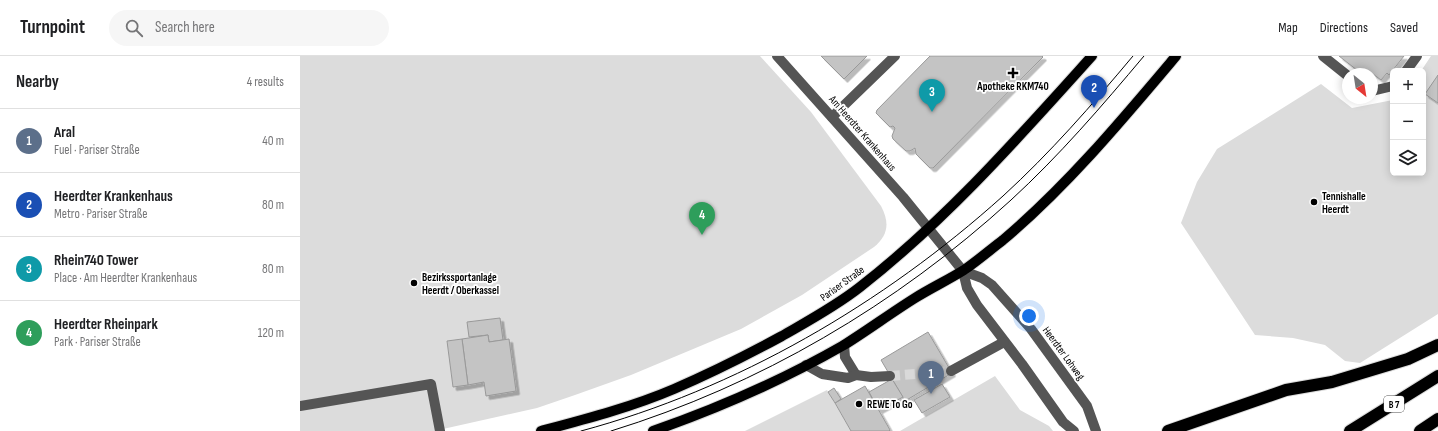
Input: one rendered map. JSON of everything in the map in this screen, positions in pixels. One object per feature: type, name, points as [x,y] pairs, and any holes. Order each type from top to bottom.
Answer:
[{"type":"highway","points":[[1168,431],[1286,390],[1332,382],[1400,361],[1438,345]]},
{"type":"highway","name":"B 7","points":[[1350,431],[1438,376]]},
{"type":"highway","points":[[1420,431],[1438,419]]},
{"type":"main road","name":"Pariser Straße","points":[[541,431],[618,409],[673,389],[762,347],[812,319],[858,288],[901,253],[999,159],[1092,56]]},
{"type":"main road","points":[[652,431],[737,399],[768,385],[844,345],[914,299],[963,271],[1004,239],[1054,192],[1118,124],[1176,56]]},
{"type":"street","name":"Am Heerdter Krankenhaus","points":[[777,56],[903,197],[928,228]]},
{"type":"street","points":[[832,117],[895,56]]},
{"type":"street","points":[[1323,56],[1342,71]]},
{"type":"street","points":[[1408,68],[1417,56]]},
{"type":"street","points":[[1378,90],[1390,87]]},
{"type":"street","points":[[928,228],[963,271],[967,288],[977,305],[1022,364],[1063,422],[1074,431]]},
{"type":"street","name":"Heerdter Lohweg","points":[[963,271],[982,278],[992,285],[1031,329],[1087,406],[1096,431]]},
{"type":"street","points":[[951,371],[1004,342]]},
{"type":"street","points":[[844,345],[845,357],[856,375]]},
{"type":"street","points":[[806,365],[822,374],[848,378],[856,375],[871,377],[890,376]]},
{"type":"street","points":[[300,406],[431,384],[440,431]]},
{"type":"shaded area","points":[[300,56],[760,56],[811,112],[881,206],[886,218],[885,233],[874,247],[802,295],[741,329],[631,375],[537,408],[434,431],[300,431]]},
{"type":"shaded area","name":"Tennishalle Heerdt","points":[[1431,56],[1438,56],[1438,314],[1360,363],[1345,361],[1325,345],[1293,338],[1255,335],[1181,223],[1197,182],[1217,149],[1321,84],[1342,100],[1342,104],[1347,104],[1352,108],[1390,101],[1390,176],[1426,176],[1426,68],[1423,68]]},
{"type":"shaded area","points":[[995,376],[1020,410],[1049,426],[1053,431],[900,431]]},
{"type":"shaded area","points":[[827,390],[851,431],[745,431]]},
{"type":"building","points":[[821,56],[867,56],[844,79]]},
{"type":"building","points":[[930,56],[1043,57],[933,168],[930,168],[916,154],[915,148],[910,151],[906,151],[893,139],[892,136],[895,128],[893,126],[890,127],[876,113],[877,110]]},
{"type":"building","points":[[1339,56],[1404,56],[1395,68],[1390,68],[1389,75],[1387,73],[1381,80],[1378,78],[1378,68],[1354,68]]},
{"type":"building","points":[[1438,75],[1438,103],[1426,95]]},
{"type":"building","points":[[500,318],[503,340],[489,342],[488,335],[469,337],[467,322]]},
{"type":"building","points":[[928,332],[952,373],[905,401],[881,360]]},
{"type":"building","points":[[488,335],[489,342],[509,339],[516,391],[486,396],[484,382],[468,385],[462,339]]},
{"type":"building","points":[[462,339],[468,385],[453,387],[447,341]]},
{"type":"building","points":[[892,379],[903,397],[879,410],[869,392]]},
{"type":"building","points":[[942,384],[950,397],[922,413],[914,400]]},
{"type":"building","points":[[865,386],[890,430],[889,431],[851,431],[835,403]]},
{"type":"building","points":[[834,388],[841,399],[835,403],[828,392]]},
{"type":"tunnel","points":[[890,376],[951,371]]},
{"type":"tram line","points":[[581,431],[639,413],[696,392],[751,367],[806,338],[858,307],[957,235],[1003,196],[1070,128],[1133,56]]},
{"type":"tram line","points":[[611,431],[666,412],[720,390],[773,365],[824,338],[921,274],[967,238],[1029,183],[1080,130],[1144,56]]},
{"type":"place","name":"Apotheke RKM740","points":[[1013,73]]},
{"type":"place","name":"Heerdter Krankenhaus","points":[[1094,108]]},
{"type":"place","name":"Rhein740 Tower","points":[[932,112]]},
{"type":"place","name":"Tennishalle Heerdt","points":[[1314,202]]},
{"type":"place","name":"Heerdter Rheinpark","points":[[702,235]]},
{"type":"place","name":"Bezirkssportanlage Heerdt / Oberkassel","points":[[414,283]]},
{"type":"place","name":"Aral","points":[[931,394]]},
{"type":"place","name":"REWE To Go","points":[[859,404]]}]
